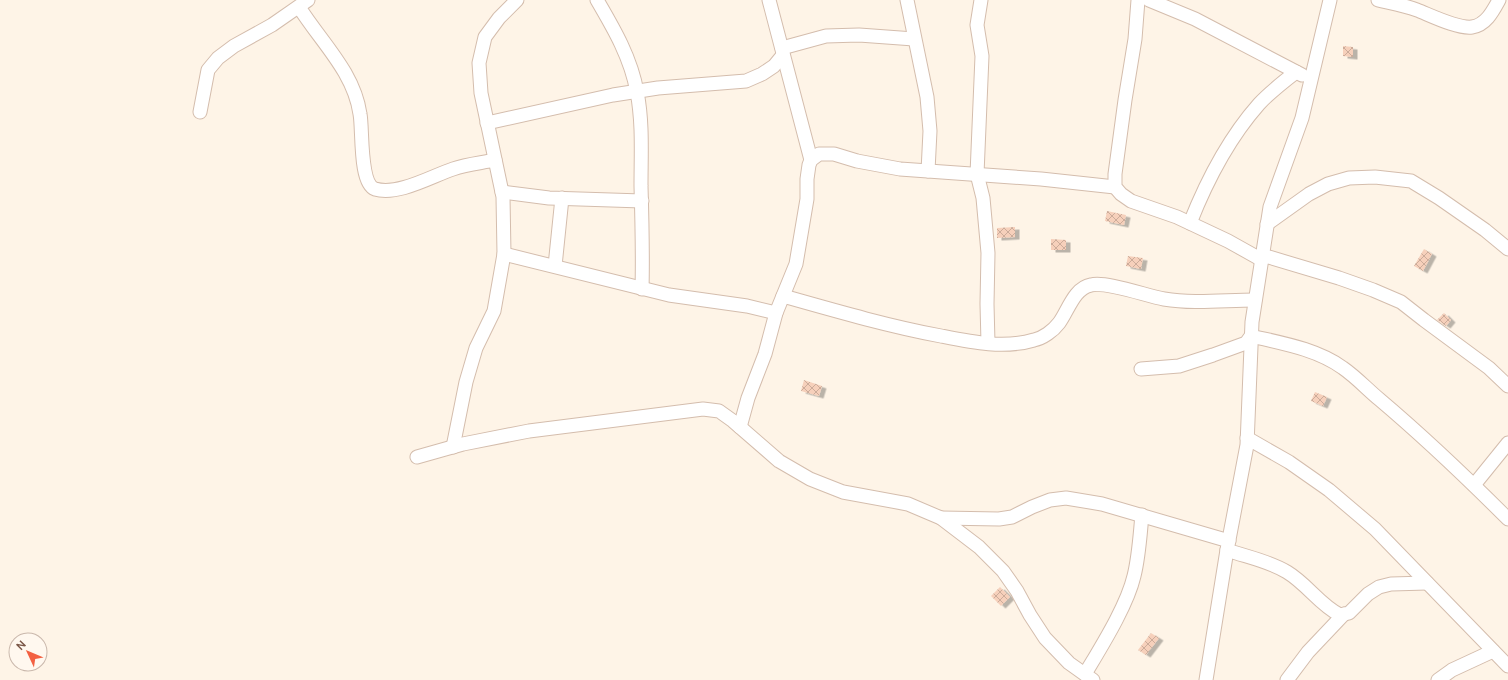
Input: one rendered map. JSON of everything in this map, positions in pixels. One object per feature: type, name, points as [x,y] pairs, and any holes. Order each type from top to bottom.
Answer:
[{"type":"street","points":[[453,447],[468,375],[476,348],[494,311],[504,254],[502,192],[481,93],[480,56],[485,37],[499,18],[517,0]]},
{"type":"street","points":[[598,0],[616,33],[630,66],[637,92],[642,137],[642,289]]},
{"type":"street","points":[[740,427],[748,398],[765,354],[776,313],[796,264],[807,199],[806,179],[811,160],[769,0]]},
{"type":"street","points":[[907,0],[927,97],[930,131],[928,171]]},
{"type":"street","points":[[981,0],[978,25],[982,56],[977,174],[984,198],[988,253],[988,342]]},
{"type":"street","points":[[1138,0],[1135,39],[1115,174],[1115,187],[1121,194],[1131,201],[1177,217],[1228,240],[1262,258],[1339,278],[1374,290],[1401,302],[1488,368],[1508,386]]},
{"type":"street","points":[[1149,0],[1196,19],[1312,80]]},
{"type":"street","points":[[1206,680],[1247,438],[1251,336],[1255,300],[1270,207],[1302,118],[1330,0]]},
{"type":"street","points":[[1378,0],[1416,10],[1435,18],[1471,28],[1480,25],[1491,15],[1499,0]]},
{"type":"street","points":[[200,112],[208,70],[218,58],[234,46],[272,25],[304,4],[312,28],[344,70],[354,89],[360,114],[363,162],[366,177],[372,187],[376,189],[394,190],[426,180],[454,168],[495,160]]},
{"type":"street","points":[[487,123],[568,105],[658,88],[746,81],[762,74],[774,66],[782,52],[826,36],[859,35],[914,39]]},
{"type":"street","points":[[1190,223],[1200,198],[1223,152],[1238,130],[1259,104],[1296,72]]},
{"type":"street","points":[[811,160],[819,154],[834,154],[857,161],[900,169],[1041,179],[1115,187]]},
{"type":"street","points":[[1267,224],[1308,194],[1328,184],[1349,178],[1375,177],[1411,181],[1478,225],[1508,249]]},
{"type":"street","points":[[502,192],[549,198],[642,201]]},
{"type":"street","points":[[555,266],[562,198]]},
{"type":"street","points":[[504,254],[669,295],[747,306],[776,313]]},
{"type":"street","points":[[783,296],[868,320],[964,340],[1011,345],[1035,340],[1045,335],[1058,325],[1082,288],[1091,284],[1107,285],[1164,299],[1185,301],[1255,300]]},
{"type":"street","points":[[1141,369],[1179,366],[1246,343],[1251,336]]},
{"type":"street","points":[[1251,336],[1290,345],[1342,367],[1392,409],[1474,485],[1508,519]]},
{"type":"street","points":[[417,457],[453,447],[529,431],[703,409],[720,411],[778,461],[810,478],[843,492],[908,504],[941,518],[979,546],[1003,571],[1017,591],[1045,638],[1069,663],[1090,678],[1134,577],[1139,551],[1142,515]]},
{"type":"street","points":[[1247,438],[1289,462],[1329,490],[1375,529],[1508,666]]},
{"type":"street","points":[[1474,485],[1508,443]]},
{"type":"street","points":[[941,518],[999,519],[1012,517],[1050,500],[1066,498],[1102,504],[1142,515],[1228,546],[1288,572],[1330,609],[1340,615],[1349,613],[1368,594],[1379,587],[1391,584],[1427,583]]},
{"type":"street","points":[[1287,680],[1308,652],[1344,614]]},
{"type":"street","points":[[1438,680],[1452,670],[1493,651]]},
{"type":"building","points":[[1343,46],[1353,47],[1353,57],[1343,56]]},
{"type":"building","points":[[1107,211],[1126,215],[1124,225],[1105,221]]},
{"type":"building","points":[[1015,227],[1015,237],[997,238],[997,228]]},
{"type":"building","points":[[1051,239],[1066,240],[1066,250],[1051,250]]},
{"type":"building","points":[[1424,249],[1432,254],[1423,271],[1414,266]]},
{"type":"building","points":[[1128,256],[1143,258],[1141,269],[1126,266]]},
{"type":"building","points":[[1444,313],[1451,320],[1446,326],[1437,320]]},
{"type":"building","points":[[804,380],[822,386],[819,396],[801,391]]},
{"type":"building","points":[[1315,392],[1327,397],[1323,406],[1311,401]]},
{"type":"building","points":[[1000,587],[1010,597],[1001,606],[991,596]]},
{"type":"building","points":[[1151,633],[1159,638],[1146,655],[1138,650]]}]
